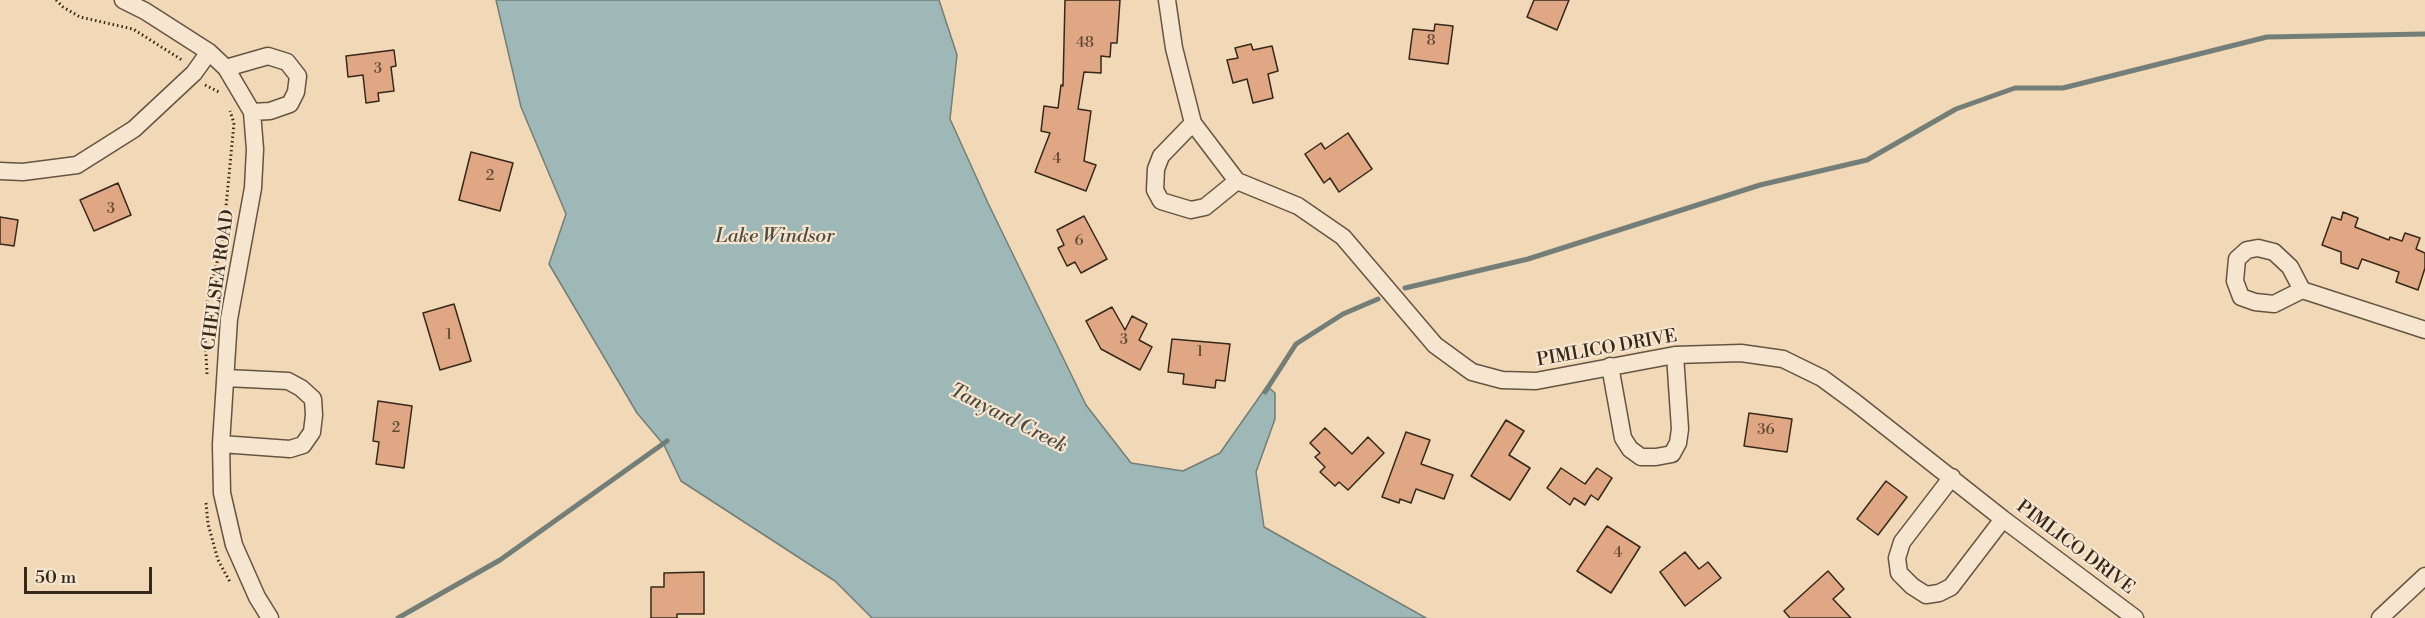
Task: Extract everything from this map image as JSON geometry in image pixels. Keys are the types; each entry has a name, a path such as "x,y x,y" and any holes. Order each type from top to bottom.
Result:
{"street":[{"name":"CHELSEA ROAD","path":"123,0 145,11 209,52 226,68 252,112 255,149 253,188 229,319 221,444 222,493 234,545 257,597 270,618"},
{"name":"PIMLICO DRIVE","path":"1167,0 1174,48 1192,123 1237,181 1298,206 1343,237 1435,345 1472,372 1502,380 1536,381 1675,355 1741,353 1783,360 1822,378 2135,618"},
{"path":"0,171 23,172 77,165 134,129 194,73 209,52"},
{"path":"226,68 268,56 287,62 298,76 296,92 290,104 270,111 252,112"},
{"path":"1192,123 1161,156 1156,169 1155,190 1161,201 1191,210 1205,207 1237,181"},
{"path":"2302,290 2425,330"},
{"path":"1610,366 1623,438 1630,450 1641,457 1656,457 1672,454 1679,436 1675,355"},
{"path":"221,444 290,449 303,445 312,432 314,415 313,399 301,388 288,381 226,378"},
{"path":"1952,477 1902,542 1898,558 1899,573 1912,586 1926,594 1939,593 1951,587 2003,519"},
{"path":"2380,618 2425,576"}],"path":[{"path":"56,0 63,7 80,16 133,29 183,60"}],"water":[{"name":"Lake Windsor","path":"496,0 939,0 957,55 950,119 1086,405 1131,463 1183,471 1220,453 1267,386 1275,393 1275,419 1256,472 1264,527 1426,618 872,618 835,581 681,481 664,445 637,413 549,264 566,214 521,107"}],"building":[{"path":"1065,0 1120,0 1117,43 1111,43 1110,57 1101,56 1101,73 1084,72 1078,109 1091,111 1084,161 1096,165 1086,191 1035,172 1050,133 1041,131 1044,106 1058,108 1061,85 1063,86"},
{"path":"1534,0 1569,0 1557,30 1527,17"},
{"path":"1435,24 1453,26 1448,64 1409,59 1413,29 1434,31"},
{"path":"1251,44 1253,50 1272,46 1278,71 1268,74 1273,98 1253,103 1247,79 1233,83 1227,60 1238,58 1235,48"},
{"path":"394,50 396,66 391,67 394,91 378,93 379,101 366,103 363,75 348,77 346,56"},
{"path":"1348,133 1372,169 1339,192 1330,178 1324,183 1305,154 1321,143 1325,149"},
{"path":"471,152 513,163 500,211 459,200"},
{"path":"118,183 131,215 94,231 80,200"},
{"path":"2343,212 2358,218 2355,227 2389,240 2390,237 2402,241 2405,233 2420,238 2416,249 2425,253 2425,268 2418,290 2396,282 2399,272 2362,259 2358,269 2341,263 2341,252 2322,245 2332,217 2341,220"},
{"path":"1084,216 1107,259 1081,273 1075,262 1067,266 1058,248 1064,245 1057,230"},
{"path":"0,217 18,220 14,246 0,244"},
{"path":"454,304 471,361 440,370 423,313"},
{"path":"1112,307 1125,330 1132,316 1147,324 1139,340 1152,347 1140,370 1101,349 1086,321"},
{"path":"1172,339 1230,344 1225,381 1216,380 1215,388 1183,384 1184,374 1168,372"},
{"path":"378,401 412,406 404,468 376,464 379,442 373,441"},
{"path":"1749,413 1792,419 1787,452 1744,446"},
{"path":"1506,420 1524,431 1509,455 1530,468 1510,500 1471,476"},
{"path":"1325,428 1352,454 1368,437 1384,453 1348,490 1339,482 1335,486 1320,472 1325,467 1315,457 1320,453 1310,443"},
{"path":"1406,432 1430,440 1421,464 1453,475 1444,499 1416,489 1411,503 1400,499 1399,503 1382,497"},
{"path":"1561,468 1585,484 1597,468 1612,478 1598,500 1591,495 1585,505 1574,498 1570,505 1547,488"},
{"path":"1886,481 1907,497 1878,535 1857,519"},
{"path":"1607,526 1640,547 1611,593 1577,571"},
{"path":"1685,552 1699,569 1708,562 1721,578 1685,606 1660,572"},
{"path":"1828,571 1844,589 1833,599 1851,618 1790,618 1784,611"},
{"path":"704,572 704,614 677,614 677,618 651,618 651,587 664,587 664,573"}],"waterway":[{"path":"1405,288 1528,259 1760,185 1867,160 1956,109 2015,88 2063,88 2267,37 2425,34"},
{"path":"1265,392 1296,344 1343,314 1378,299"},
{"path":"398,618 500,560 667,441"}],"water label":[{"name":"Tanyard Creek","path":"1008,419"}]}
